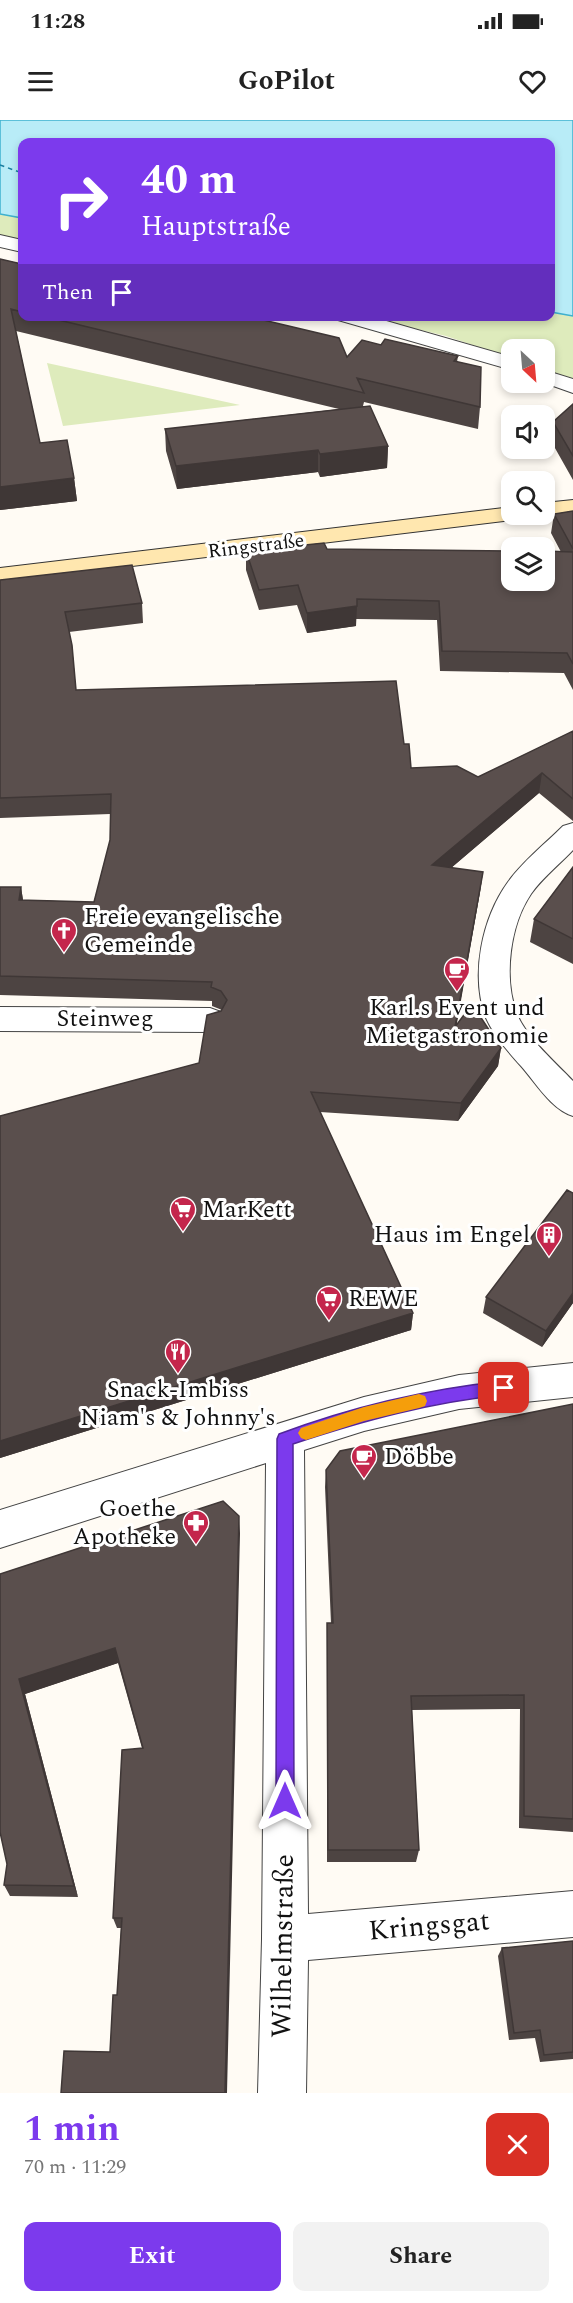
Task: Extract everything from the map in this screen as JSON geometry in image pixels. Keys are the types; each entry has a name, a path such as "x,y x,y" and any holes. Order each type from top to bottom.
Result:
{"main road":[{"path":"555,509 573,507"},
{"name":"Ringstraße","path":"0,575 501,515"}],"street":[{"path":"0,241 18,245"},
{"path":"362,321 501,361"},
{"path":"555,380 573,386"},
{"path":"573,833 519,888 498,934 495,980 502,1017 526,1052 573,1103"},
{"name":"Steinweg","path":"0,1019 210,1020"},
{"path":"0,1529 158,1477 364,1414 459,1392 573,1380"},
{"name":"Wilhelmstraße","path":"282,2093 285,1939 285,1439"},
{"name":"Kringsgat","path":"285,1939 573,1914"}],"green space":[{"path":"0,214 18,217 18,242 0,238"},
{"path":"555,313 573,316 573,380 555,374 555,339 501,339 501,355 446,336 383,321 555,321"},
{"path":"47,363 240,405 63,426"}],"water":[{"path":"0,120 573,120 573,316 555,313 555,138 18,138 18,217 0,214"}],"building":[{"path":"0,259 18,263 18,311 11,309 40,443 67,440 74,478 0,487"},
{"path":"63,321 268,321 339,338 347,357 362,340 381,345 385,339 458,356 454,361 481,367 480,407 357,378 364,393"},
{"path":"573,404 573,456 555,425 555,420"},
{"path":"370,406 388,446 320,454 318,450 176,466 165,429"},
{"path":"573,511 573,549 555,516 555,514"},
{"path":"324,543 327,549 501,551 501,591 555,591 555,551 573,552 573,664 567,653 442,651 439,601 357,599 357,606 307,613 298,585 259,590 246,551"},
{"path":"132,565 142,603 65,612 72,645 76,690 396,681 404,744 409,744 411,768 457,766 478,777 573,731 573,799 542,773 432,865 483,872 455,1027 472,1004 501,1048 461,1103 311,1092 413,1313 0,1441 0,1116 199,1063 207,1015 221,1011 227,1000 221,991 211,987 212,982 0,976 0,887 21,887 19,900 94,902 110,840 111,794 0,798 0,580"},
{"path":"573,867 573,939 534,919"},
{"name":"Haus im Engel","path":"567,1190 573,1193 573,1293 546,1331 486,1297"},
{"path":"573,1404 573,1819 524,1816 524,1695 411,1696 419,1850 328,1850 327,1623 333,1623 326,1470 340,1451"},
{"path":"223,1501 239,1516 225,2093 61,2093 64,2051 110,2052 113,1995 117,1995 122,1918 113,1918 122,1750 143,1748 115,1648 19,1679 74,1886 4,1885 7,1864 0,1832 0,1574"},
{"path":"573,1941 573,2052 544,2055 540,2030 514,2033 502,1948"}],"ferry route":[{"path":"0,165 18,172"}],"slow traffic":[{"path":"306,1433 364,1414 419,1401"}],"place":[{"name":"Freie evangelische Gemeinde","path":"64,954"},
{"name":"Karl.s Event und Mietgastronomie","path":"457,993"},
{"name":"MarKett","path":"183,1233"},
{"name":"Haus im Engel","path":"549,1258"},
{"name":"REWE","path":"329,1322"},
{"name":"Snack-Imbiss Niam's & Johnny's","path":"178,1375"},
{"name":"Döbbe","path":"364,1480"},
{"name":"Goethe Apotheke","path":"196,1546"}],"route":[{"path":"285,1801 285,1439 364,1414 459,1392 504,1388"}]}
